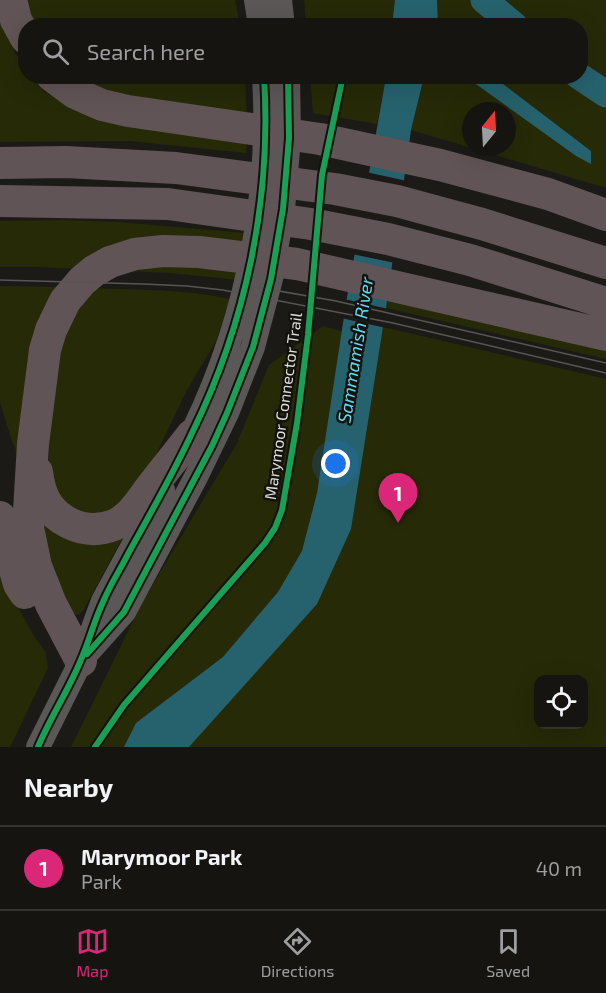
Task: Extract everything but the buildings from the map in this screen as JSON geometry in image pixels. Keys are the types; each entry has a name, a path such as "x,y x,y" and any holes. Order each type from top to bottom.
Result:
{"highway":[{"path":"11,0 18,24"},
{"path":"63,84 75,93 102,105 128,111 320,139 440,165 548,194 606,215"},
{"path":"0,163 66,162 176,168 346,191 397,201 482,224 606,262"},
{"path":"0,201 168,204 322,226 388,238 470,260 606,303"},
{"path":"81,661 51,604 36,566 28,528 33,444 45,350 51,330 65,301 94,271 110,262 135,254 163,251 199,252 297,264 606,335"},
{"path":"33,444 39,488 47,506 60,519 77,527 96,529 114,525 130,514 192,435"},
{"path":"0,516 19,584 52,644 81,661"}],"main road":[{"path":"256,0 259,18"},
{"path":"279,0 282,18"},
{"path":"38,747 81,661 103,601 192,435 214,385 228,345 253,251 260,208 265,154 264,84"},
{"path":"81,661 124,612 213,446 249,358 272,279 284,209 289,138 288,84"}],"green space":[{"path":"24,0 235,0 239,18 30,18"},
{"path":"304,0 395,0 393,18 305,18"},
{"path":"437,0 606,0 606,188 498,156 516,156 516,113 576,156 590,163 591,151 503,84 588,84 588,18 438,18"},
{"path":"0,1 18,57 18,84 38,84 43,91 76,109 247,138 246,153 130,141 0,142"},
{"path":"80,84 245,84 247,116 134,98"},
{"path":"311,84 385,84 377,124 313,113"},
{"path":"422,84 476,84 501,102 462,102 462,145 411,130"},
{"path":"0,221 118,222 245,233 242,249 80,269 0,267"},
{"path":"138,265 240,268 238,280 171,273 106,270"},
{"path":"0,286 61,287 22,462 13,444 0,403"},
{"path":"93,288 179,292 230,299 216,341 186,392 136,496 95,521 48,491 49,443 59,342 67,319"},
{"path":"388,295 606,349 606,359 386,308"},
{"path":"323,326 380,342 383,327 606,379 606,747 71,747 142,603 237,443 269,365"},
{"path":"41,512 123,537 83,611 78,615 74,614 46,572"},
{"path":"0,568 5,584 46,653 48,668 10,747 0,747"}],"water":[{"path":"395,0 437,0 438,18 393,18"},
{"name":"Sammamish River","path":"385,84 422,84 411,130 351,529 317,604 189,747 124,747 136,723 223,657 278,592 302,551 317,493 347,297"},
{"path":"476,84 503,84 591,151 591,164 576,156 516,113 516,102 501,102"}],"pier":[{"path":"366,172 407,181 395,263 352,254"},
{"path":"344,299 389,309 386,328 341,318"}],"waterway":[{"path":"484,0 505,18"},
{"path":"588,82 606,94"}],"tram line":[{"path":"0,280 143,284 223,290 393,323 606,373"},
{"path":"239,284 336,301 606,363"}],"cycle path":[{"path":"38,747 75,673 109,590 192,433 227,348 241,304 259,214 264,168 264,84"},
{"path":"87,654 124,612 212,446 253,347 271,279 283,209 289,138 288,84"},
{"name":"Marymoor Connector Trail","path":"95,747 124,705 265,543 275,528 282,510 297,423 308,335 322,175 341,84"}],"place":[{"name":"Marymoor Park","path":"398,523"}]}
